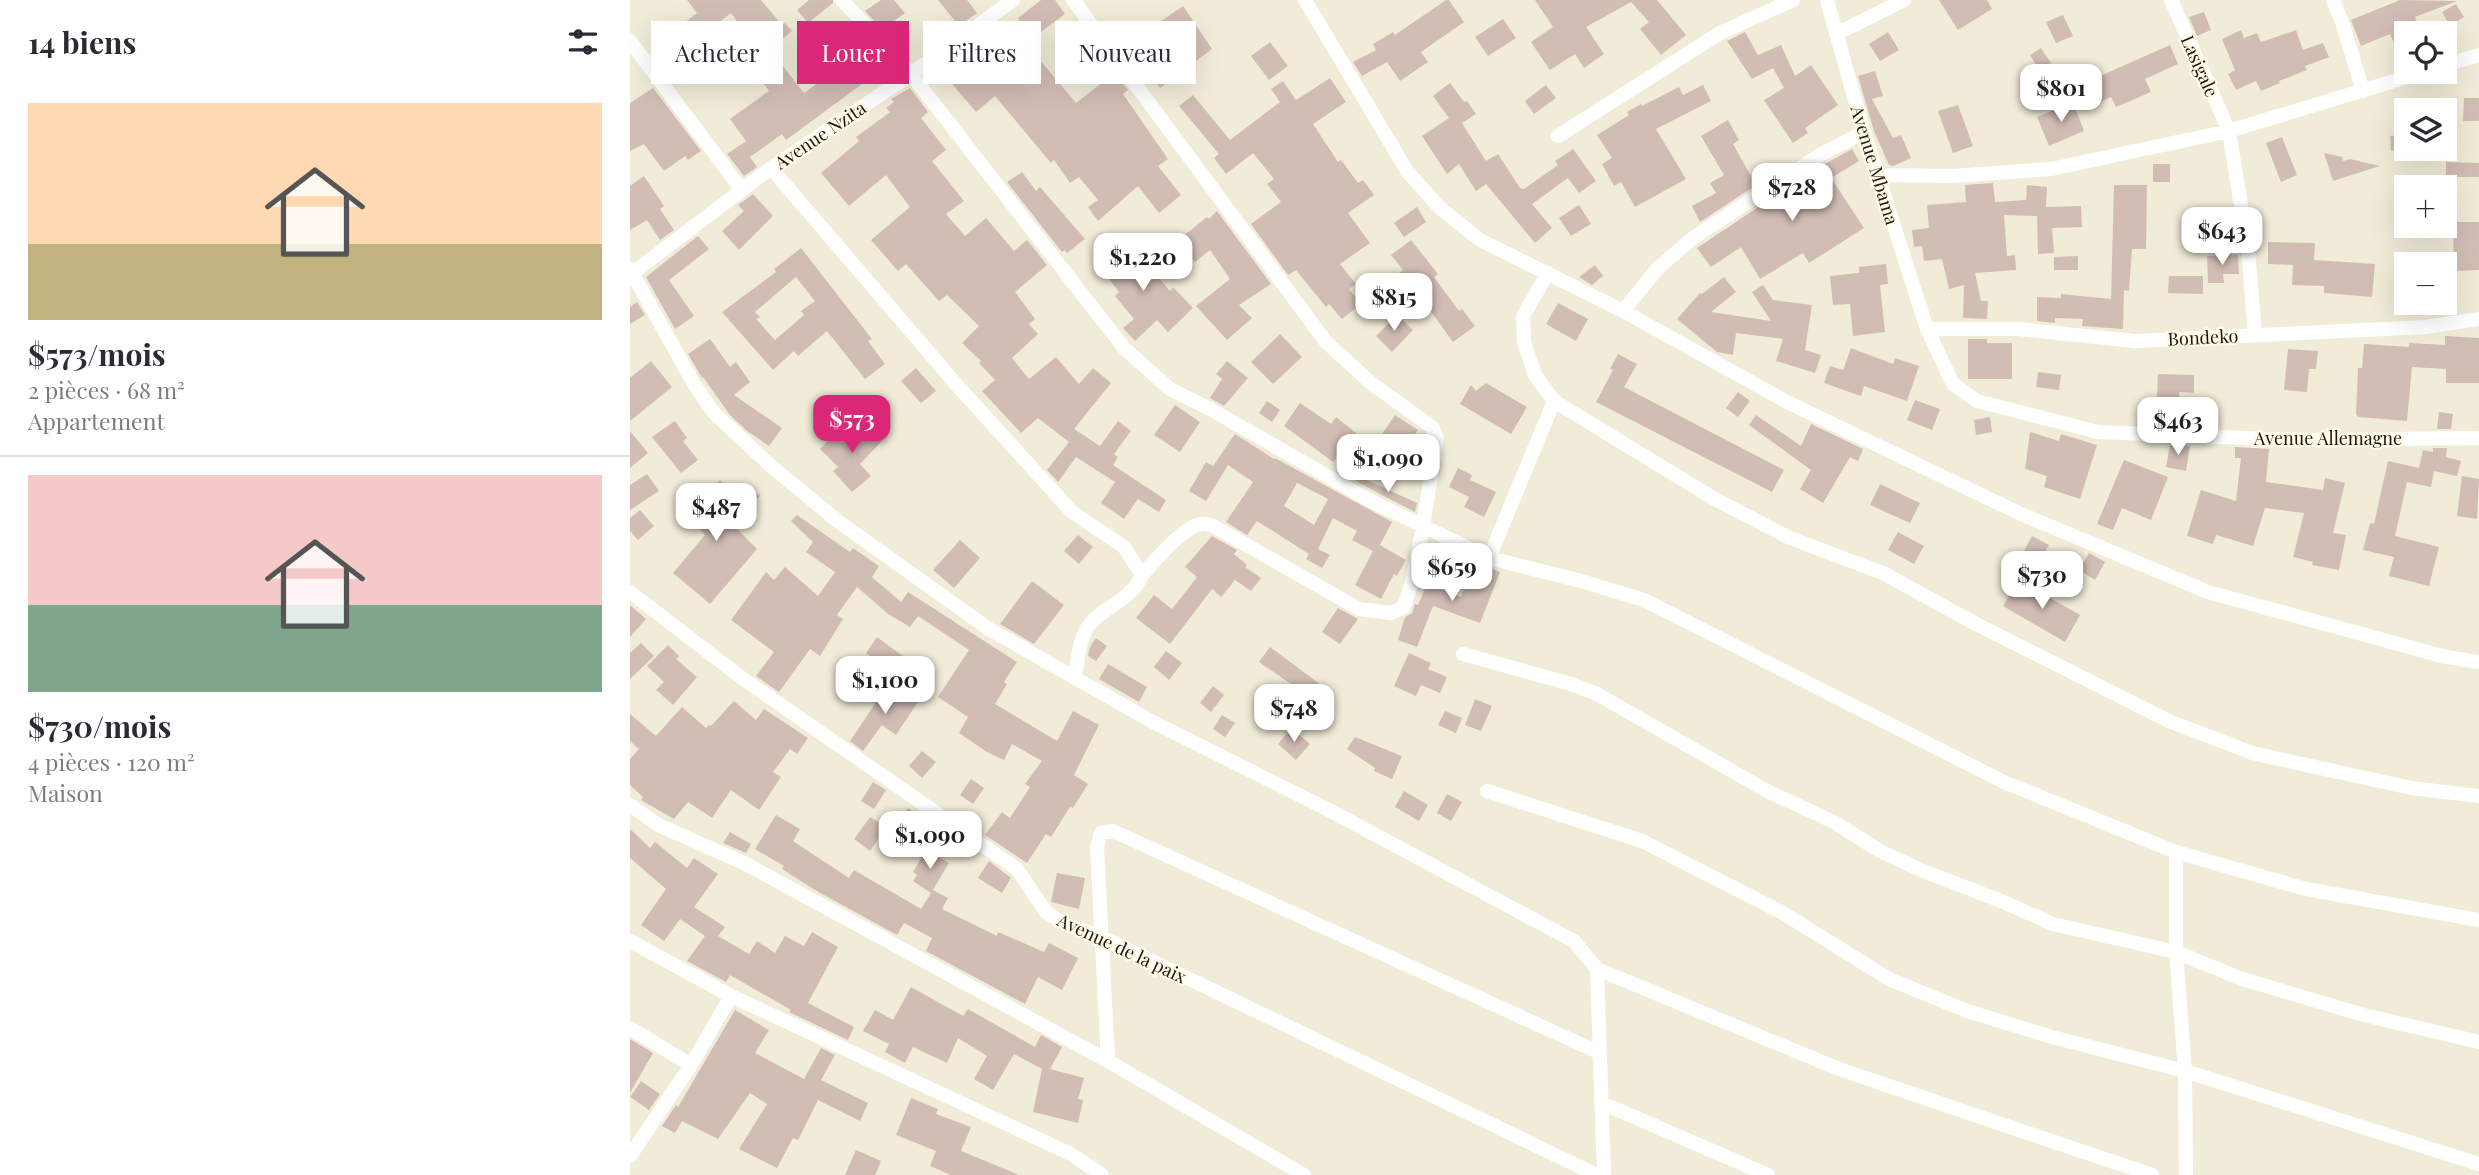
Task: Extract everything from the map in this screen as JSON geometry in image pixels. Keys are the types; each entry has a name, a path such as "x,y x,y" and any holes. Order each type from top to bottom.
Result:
{"street":[{"path":"842,0 911,74 1124,348 1170,389 1369,500 1489,558 1644,600 2004,782 2176,852 2306,889 2479,920"},
{"name":"Avenue Nzita","path":"631,273 771,168 911,74 1013,0"},
{"path":"1073,0 1326,342 1371,383 1432,427 1437,437 1423,526 1404,607 1391,613 1359,609 1213,526 1202,524 1191,528 1169,546 1142,575 1136,589 1090,624 1080,645 1075,676"},
{"path":"1306,0 1407,171 1440,208 1480,240 1623,311 1787,402 2021,514 2208,592 2442,656 2479,662"},
{"path":"1558,136 1720,33 1793,0"},
{"name":"Avenue Mbama","path":"1827,0 1864,132 1927,329"},
{"path":"1836,34 1904,0"},
{"name":"Lasigale","path":"2171,0 2229,131 2248,249 2255,335"},
{"path":"2333,0 2363,91"},
{"path":"630,41 742,190"},
{"path":"2457,61 2479,55"},
{"path":"1879,174 1953,176 2051,169 2229,131 2394,81"},
{"path":"1623,311 1658,268 1693,238 1818,156 1864,132"},
{"path":"771,168 955,383 1072,512 1124,547 1142,575"},
{"path":"631,273 694,384 715,414 772,467 839,522 989,629 1151,721 1327,808 1574,941 1597,969 1839,1069 2152,1175"},
{"path":"1548,273 1523,316 1524,342 1535,375 1554,401 1713,498 1790,538 1883,573 1976,624 2169,722 2252,753 2411,788 2479,796"},
{"name":"Bondeko","path":"1927,329 2018,329 2135,341 2426,327 2479,319"},
{"name":"Avenue Allemagne","path":"1927,329 1953,384 1977,401 2098,432 2296,440 2479,438"},
{"path":"1489,558 1554,401"},
{"name":"Avenue de la paix","path":"630,592 742,678 1017,869 1046,912 1066,925 1100,936 1597,1175"},
{"path":"1463,654 1595,693 1769,792 1834,822 1880,851 2053,924 2176,952 2242,979 2364,1014 2479,1042"},
{"path":"1487,791 1642,841 1783,913 1889,979 1967,1011 2052,1037 2185,1071 2479,1164"},
{"path":"630,805 658,825 744,863 1108,1061 1304,1175"},
{"path":"1108,1061 1097,847 1101,833 1113,831 1600,1053"},
{"path":"2176,852 2176,952 2185,1071 2186,1175"},
{"path":"630,941 731,996 1071,1154 1102,1175"},
{"path":"1597,969 1604,1175"},
{"path":"630,1157 691,1065 731,996"},
{"path":"630,1028 691,1065"},
{"path":"1602,1103 1768,1175"}],"building":[{"path":"687,0 761,0 779,21 737,21 731,13 721,21 687,21 697,13"},
{"path":"809,0 833,0 833,3 810,21 806,21 797,10"},
{"path":"881,0 894,0 905,13 894,21 874,21 865,11"},
{"path":"938,0 967,0 977,13 966,21 955,21"},
{"path":"1041,0 1055,0 1065,14 1041,32 1041,21 1020,21 1018,18"},
{"path":"1449,0 1464,22 1421,52 1428,62 1400,81 1387,62 1362,76 1353,62 1376,50 1373,44 1393,32 1395,35"},
{"path":"1535,0 1657,0 1686,35 1661,55 1640,29 1649,22 1631,2 1586,27 1604,54 1584,68 1575,54 1550,70 1531,42 1553,27"},
{"path":"1939,0 1987,0 1992,9 1958,30"},
{"path":"2400,0 2457,1 2415,17 2416,21 2394,21 2394,43 2390,34 2361,46 2351,20"},
{"path":"2456,4 2464,17 2457,22 2447,21 2442,12"},
{"path":"1183,6 1193,21 1161,21"},
{"path":"2204,12 2211,30 2197,36 2189,17"},
{"path":"2063,15 2073,36 2056,43 2046,22"},
{"path":"1503,19 1516,38 1488,56 1475,37"},
{"path":"785,23 792,31 783,39 783,24"},
{"path":"1196,25 1212,49 1196,61"},
{"path":"2241,30 2244,38 2257,33 2261,42 2296,30 2303,50 2323,43 2329,57 2305,66 2307,70 2261,91 2256,81 2236,90 2228,74 2235,70 2222,39"},
{"path":"1745,32 1758,55 1781,45 1795,76 1811,65 1838,105 1805,128 1808,133 1793,143 1764,100 1784,88 1773,68 1752,79 1727,41"},
{"path":"1888,32 1899,50 1880,61 1869,44"},
{"path":"1270,42 1288,66 1269,80 1251,56"},
{"path":"2170,45 2178,64 2145,79 2151,92 2116,107 2111,97 2092,106 2082,84"},
{"path":"2041,48 2051,63 2039,70 2030,55"},
{"path":"1041,61 1055,78 1055,84 1060,84 1076,103 1100,84 1124,84 1128,90 1123,94 1168,159 1158,166 1181,195 1159,213 1138,186 1098,221 1088,207 1098,200 1079,177 1070,183 1054,160 1051,163 995,96 976,112 952,84 1041,84"},
{"path":"783,66 804,93 816,84 862,84 786,140 782,134 750,157 757,167 744,176 727,154 746,141 730,119 769,91 764,84 783,84"},
{"path":"1875,71 1883,96 1872,99 1893,138 1901,135 1911,158 1893,166 1889,165 1874,131 1858,76"},
{"path":"1330,78 1346,102 1313,124 1338,162 1341,160 1358,183 1363,180 1374,195 1348,213 1370,243 1340,264 1356,284 1349,289 1361,304 1342,319 1329,304 1326,307 1296,270 1288,275 1251,224 1281,202 1267,184 1274,179 1253,153 1226,174 1214,158 1219,154 1179,106 1193,95 1230,140 1280,102 1271,89 1283,81 1296,100"},
{"path":"1450,83 1476,114 1462,123 1486,161 1498,154 1520,188 1524,189 1558,165 1555,161 1573,149 1596,181 1579,193 1568,178 1532,204 1552,228 1535,243 1486,184 1476,191 1459,164 1447,174 1422,136 1449,118 1433,96"},
{"path":"1546,85 1556,98 1534,114 1525,101"},
{"path":"1703,85 1711,101 1656,129 1686,179 1635,207 1621,182 1614,186 1602,164 1612,158 1597,135 1641,104 1642,106 1679,87 1683,95"},
{"path":"653,88 701,151 688,160 685,156 664,171 644,144 630,151 630,103"},
{"path":"910,88 928,112 921,118 946,150 932,161 964,201 946,214 965,236 986,218 1014,251 1027,240 1047,265 1015,292 1035,319 1029,324 1038,334 1012,358 1029,379 1056,357 1079,384 1093,368 1111,383 1074,429 1100,446 1118,421 1131,431 1114,454 1118,457 1113,465 1166,500 1159,512 1138,499 1124,519 1101,503 1115,482 1076,457 1058,482 1047,470 1069,442 1038,418 1021,433 982,391 995,380 979,363 981,361 962,343 979,326 947,295 939,301 906,264 898,271 871,240 910,207 886,175 849,206 821,173 859,141 856,137 890,112 886,108 894,102 891,99"},
{"path":"2464,98 2479,98 2479,121 2463,121"},
{"path":"2073,102 2084,131 2049,146 2037,117"},
{"path":"1958,105 1973,146 1953,153 1938,111"},
{"path":"1728,120 1739,140 1733,144 1756,185 1700,222 1692,206 1716,193 1710,183 1724,175 1701,136"},
{"path":"2390,136 2394,136 2394,151 2391,151"},
{"path":"2282,137 2297,175 2281,182 2266,143"},
{"path":"1852,149 1859,161 1831,178 1864,228 1809,263 1803,253 1760,279 1741,247 1711,267 1697,248 1766,202 1767,205 1814,170"},
{"path":"2324,153 2342,157 2343,161 2350,159 2380,166 2333,181"},
{"path":"2446,162 2479,163 2479,177 2446,175"},
{"path":"2153,164 2170,164 2170,182 2153,182"},
{"path":"1022,172 1036,191 1040,187 1085,239 1067,253 1065,250 1062,252 1007,182"},
{"path":"644,176 664,206 660,209 674,230 660,240 647,220 630,230 630,186"},
{"path":"1993,183 1995,202 2026,200 2027,185 2047,187 2046,207 2081,206 2082,227 2052,228 2054,253 2038,254 2037,216 2004,215 2007,256 2015,255 2016,270 1975,273 1981,301 1988,301 1987,319 1963,318 1964,285 1949,289 1942,259 1924,261 1922,246 1914,247 1912,230 1929,228 1927,205 1966,202 1965,185"},
{"path":"2114,185 2147,185 2146,249 2132,249 2129,291 2124,290 2123,329 2082,326 2083,319 2055,318 2055,323 2037,321 2037,297 2061,298 2061,294 2111,299"},
{"path":"753,194 773,216 739,250 722,231 744,211 738,205"},
{"path":"1579,205 1591,224 1571,236 1559,218"},
{"path":"1417,207 1426,222 1404,237 1394,223"},
{"path":"1217,211 1271,284 1239,305 1252,318 1227,340 1196,306 1230,279 1210,250 1195,262 1177,241"},
{"path":"2457,222 2479,222 2479,270 2457,271 2457,252 2454,252 2453,238 2457,238"},
{"path":"698,236 709,249 669,280 694,316 675,329 646,277"},
{"path":"1411,240 1438,274 1434,277 1459,311 1462,309 1475,326 1453,342 1416,291 1402,302 1387,283 1403,270 1391,255"},
{"path":"1128,242 1170,291 1173,287 1193,308 1168,332 1157,320 1135,341 1123,328 1134,319 1115,296 1119,292 1098,265"},
{"path":"2268,242 2315,243 2314,260 2375,264 2372,297 2324,293 2324,286 2292,285 2293,265 2268,264"},
{"path":"801,248 872,339 868,341 885,364 865,379 827,331 798,356 794,351 773,370 722,312 776,272 774,269","holes":["796,277 815,301 801,311 804,315 775,340 756,319 760,317 755,312"]},
{"path":"2238,255 2239,274 2223,274 2224,283 2208,283 2207,256"},
{"path":"2078,256 2078,270 2054,270 2054,257"},
{"path":"1886,264 1888,284 1880,285 1885,332 1853,336 1850,304 1833,305 1830,276 1859,273 1859,267"},
{"path":"1595,265 1603,276 1592,285 1579,277"},
{"path":"2169,276 2203,276 2203,294 2168,293"},
{"path":"1724,277 1736,292 1711,312 1771,321 1752,292 1763,285 1773,300 1812,305 1805,350 1821,355 1815,373 1776,361 1783,339 1736,333 1733,355 1717,352 1677,319 1700,293"},
{"path":"637,302 645,315 630,324 630,307"},
{"path":"1558,303 1588,319 1576,341 1546,324"},
{"path":"1397,315 1413,330 1392,352 1376,336"},
{"path":"1280,334 1302,357 1273,384 1251,362"},
{"path":"2445,336 2479,338 2479,383 2446,383 2446,369 2412,367 2407,421 2358,417 2358,368 2362,368 2364,344 2409,347 2409,343 2445,345"},
{"path":"710,339 730,367 736,362 750,382 734,395 782,428 769,446 730,415 688,354"},
{"path":"1968,339 1987,339 1987,343 2012,343 2012,379 1968,379"},
{"path":"1851,348 1893,364 1895,358 1919,366 1907,401 1864,386 1861,396 1824,383 1830,366 1843,370"},
{"path":"2288,349 2318,351 2316,369 2309,369 2307,392 2284,390"},
{"path":"1618,354 1637,364 1624,387 1784,470 1772,492 1596,402 1613,370 1610,369"},
{"path":"651,361 672,387 630,421 630,378"},
{"path":"1227,361 1248,378 1224,406 1210,398 1222,379 1216,374"},
{"path":"916,368 936,391 921,403 901,381"},
{"path":"2038,372 2061,375 2059,390 2036,387"},
{"path":"2158,374 2194,375 2194,393 2179,392 2179,419 2145,419 2146,398 2157,398"},
{"path":"1486,383 1527,407 1511,434 1460,404 1471,385 1476,391"},
{"path":"1738,392 1750,401 1738,417 1726,408"},
{"path":"1915,400 1940,409 1932,430 1907,420"},
{"path":"1267,401 1280,410 1272,422 1259,413"},
{"path":"1300,403 1331,424 1336,417 1356,433 1333,462 1284,426"},
{"path":"1175,405 1200,422 1180,452 1154,435"},
{"path":"2439,412 2453,414 2451,429 2437,429"},
{"path":"1395,415 1418,430 1403,452 1380,437"},
{"path":"1756,415 1801,446 1811,424 1863,449 1858,461 1850,457 1823,503 1800,489 1811,470 1749,425"},
{"path":"1990,417 1992,432 1976,435 1974,420"},
{"path":"675,421 687,438 683,441 698,460 681,473 652,437"},
{"path":"862,421 883,440 860,464 871,476 852,492 833,471 838,467 820,449 834,435 842,442"},
{"path":"630,431 648,453 630,468"},
{"path":"2030,432 2059,441 2061,434 2097,445 2080,499 2044,487 2047,476 2025,469"},
{"path":"1235,434 1274,459 1392,522 1380,545 1406,560 1397,576 1394,574 1381,599 1355,585 1373,551 1352,540 1357,531 1333,518 1318,549 1330,555 1322,568 1306,559 1309,554 1257,521 1247,535 1226,522 1253,482 1228,465 1206,501 1189,491 1206,462 1213,466","holes":["1297,483 1328,499 1314,525 1284,506"]},
{"path":"2170,445 2190,446 2186,471 2166,467"},
{"path":"2235,447 2269,449 2266,482 2323,490 2325,478 2345,483 2333,533 2346,535 2339,570 2312,565 2313,562 2293,557 2304,513 2265,508 2253,546 2216,535 2213,544 2187,536 2201,490 2236,501 2241,458 2235,458"},
{"path":"2433,448 2447,448 2446,457 2461,461 2457,476 2434,471 2431,487 2407,482 2395,536 2439,547 2429,586 2389,576 2394,557 2363,550 2370,523 2374,524 2388,461 2419,468 2423,450 2433,452"},
{"path":"2124,460 2168,477 2151,520 2122,508 2113,530 2097,524"},
{"path":"1458,468 1472,475 1470,480 1496,492 1484,517 1464,507 1469,497 1449,487"},
{"path":"647,474 659,491 630,510 630,485"},
{"path":"1356,475 1417,503 1415,512 1359,483 1354,479"},
{"path":"2462,476 2479,479 2477,519 2457,516"},
{"path":"720,480 737,498 750,486 760,496 746,510 736,504 726,518 757,549 710,604 673,573 705,535 685,513"},
{"path":"1880,484 1920,503 1910,523 1870,505"},
{"path":"640,510 654,526 638,540 630,531 630,518"},
{"path":"797,515 850,552 853,548 879,566 872,577 901,602 908,592 1017,662 1004,682 1007,684 995,704 1057,741 1073,711 1099,725 1074,775 1088,784 1051,837 1046,834 1027,863 985,835 1002,812 1010,818 1030,787 1025,784 1042,761 1012,744 1004,760 987,752 959,733 968,717 938,697 969,650 918,616 910,627 888,614 857,587 837,615 843,619 820,656 810,649 779,692 756,676 774,652 731,620 766,572 774,580 785,567 818,596 835,572 806,552 813,542 791,521"},
{"path":"1898,532 1924,546 1914,564 1888,550"},
{"path":"1078,535 1093,547 1079,564 1064,551"},
{"path":"1212,536 1237,550 1234,554 1247,565 1245,567 1261,578 1251,591 1235,580 1221,597 1212,589 1170,644 1136,618 1154,595 1172,609 1197,577 1185,567"},
{"path":"2032,536 2049,545 2037,566 2020,558"},
{"path":"960,540 980,558 954,588 933,570"},
{"path":"2089,553 2105,562 2095,580 2079,570"},
{"path":"1474,562 1500,572 1480,623 1433,606 1417,647 1398,640 1405,617 1412,613 1415,604 1418,605 1427,584 1461,597"},
{"path":"2018,580 2080,615 2065,642 2003,606"},
{"path":"1032,581 1064,605 1034,644 1000,624"},
{"path":"630,605 646,619 630,637"},
{"path":"1338,608 1358,619 1340,644 1322,632"},
{"path":"877,637 904,657 893,672 866,653"},
{"path":"1096,638 1107,646 1096,661 1088,656"},
{"path":"641,643 654,656 630,679 630,653"},
{"path":"668,645 679,656 676,659 697,677 673,705 656,690 664,682 647,666"},
{"path":"1270,647 1328,690 1317,707 1296,692 1298,689 1259,662"},
{"path":"1166,651 1182,663 1169,680 1154,667"},
{"path":"1409,653 1431,663 1428,669 1447,677 1440,693 1421,685 1416,696 1394,686"},
{"path":"1108,664 1147,687 1139,702 1099,679"},
{"path":"889,683 918,702 896,735 882,725 863,751 850,741"},
{"path":"1213,686 1224,695 1211,712 1200,703"},
{"path":"1475,699 1492,706 1481,731 1465,725"},
{"path":"734,701 756,720 764,709 808,738 797,754 790,749 773,772 781,777 759,810 731,790 712,818 688,802 674,819 641,800 643,797 630,785 630,759 639,749 630,741 630,714 656,736 682,707 706,728"},
{"path":"1445,711 1462,718 1456,733 1438,725"},
{"path":"1222,715 1235,723 1225,737 1213,729"},
{"path":"1291,728 1310,744 1296,760 1278,744"},
{"path":"1355,737 1402,756 1392,779 1374,771 1375,768 1347,749"},
{"path":"922,751 936,762 922,778 909,766"},
{"path":"971,779 984,788 973,804 960,795"},
{"path":"873,782 886,790 874,809 861,801"},
{"path":"1404,791 1428,805 1419,821 1395,807"},
{"path":"1447,794 1462,802 1451,821 1437,813"},
{"path":"908,808 933,825 913,853 888,836"},
{"path":"776,815 800,829 793,841 849,878 854,870 921,909 933,890 948,898 942,909 997,936 998,932 1044,952 1049,943 1078,958 1062,990 1038,977 1025,1004 926,951 932,938 904,923 897,935 815,890 782,869 784,866 755,849"},
{"path":"870,817 886,827 870,851 854,839"},
{"path":"630,829 650,848 655,842 687,868 694,858 718,874 694,907 725,927 718,936 749,954 757,941 775,953 785,936 804,946 812,932 838,947 808,1003 854,1027 848,1040 789,1012 791,1010 730,975 726,982 687,961 705,936 680,919 664,941 641,925 666,889 630,858"},
{"path":"730,832 751,844 746,853 723,843"},
{"path":"926,850 949,863 931,893 913,881 917,875 913,872"},
{"path":"989,861 1011,878 1002,893 978,878"},
{"path":"1057,873 1085,878 1079,909 1051,902"},
{"path":"911,987 963,1016 968,1009 1035,1047 1041,1035 1062,1047 1050,1069 1084,1078 1078,1099 1083,1100 1078,1123 1033,1112 1042,1069 1014,1054 993,1090 974,1079 987,1056 958,1038 947,1063 913,1047 905,1063 885,1052 889,1044 863,1031 875,1010 893,1020"},
{"path":"735,1010 769,1030 755,1053 804,1079 821,1048 835,1055 821,1080 868,1103 860,1121 818,1100 798,1140 793,1138 777,1168 739,1149 767,1104 750,1093 718,1139 682,1121 675,1133 662,1126 676,1105 678,1107"},
{"path":"630,1039 653,1053 630,1093"},
{"path":"641,1081 660,1094 649,1110 630,1097"},
{"path":"911,1098 938,1109 936,1114 971,1127 961,1151 1019,1175 951,1175 930,1166 936,1151 896,1135"},
{"path":"856,1150 881,1161 875,1175 845,1175"}]}
